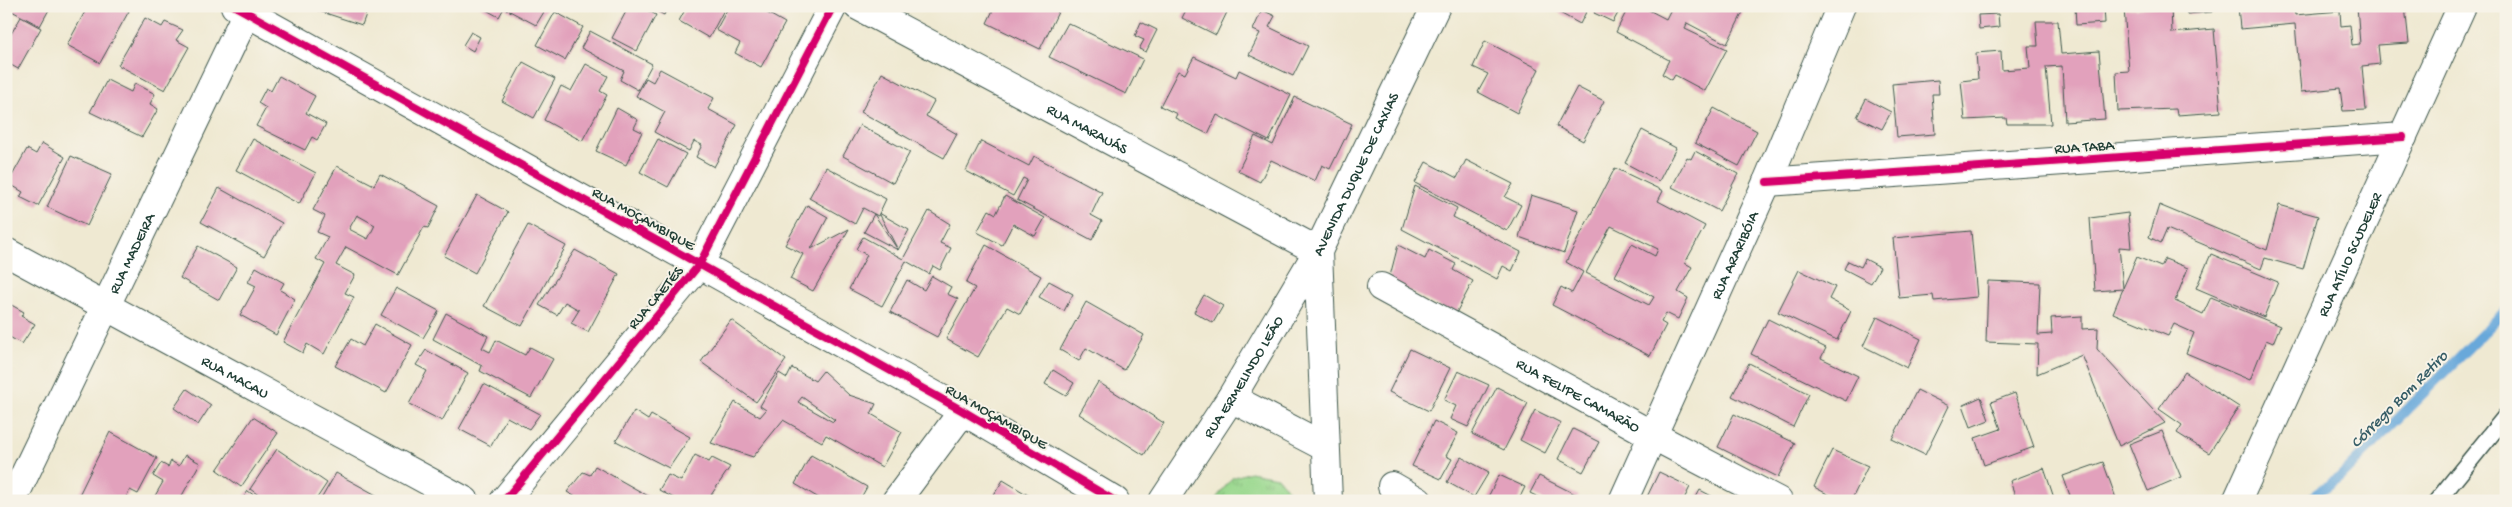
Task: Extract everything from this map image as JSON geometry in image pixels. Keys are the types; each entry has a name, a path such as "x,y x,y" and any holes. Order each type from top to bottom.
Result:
{"street":[{"name":"RUA CAETÉS","path":"504,501 699,265 833,6"},
{"name":"RUA MARAUÁS","path":"858,6 1318,251"},
{"name":"AVENIDA DUQUE DE CAXIAS","path":"1328,501 1324,447 1318,251 1436,6"},
{"name":"RUA ARARIBÓIA","path":"1623,501 1767,182 1840,6"},
{"name":"RUA ATÍLIO SCUDELER","path":"2234,500 2462,6"},
{"name":"RUA MOÇAMBIQUE","path":"244,8 699,265 963,411 1115,501"},
{"name":"RUA MADEIRA","path":"12,501 244,8"},
{"name":"RUA TABA","path":"1767,182 2403,137"},
{"name":"RUA ERMELINDO LEÃO","path":"1163,501 1231,398 1318,251"},
{"name":"RUA MACAU","path":"6,252 465,501"},
{"name":"RUA FELIPE CAMARÃO","path":"1381,287 1652,436 1778,501"},
{"path":"1231,398 1324,447"},
{"path":"896,501 963,411"},
{"path":"1392,486 1418,501"}],"lane":[{"path":"2437,501 2506,416"}],"green space":[{"path":"1250,472 1277,477 1287,489 1288,501 1214,501 1232,478"}],"building":[{"path":"10,6 51,6 40,26 8,9"},
{"path":"88,6 120,6 129,11 100,63 67,45"},
{"path":"317,6 369,6 362,25 316,10"},
{"path":"479,6 547,7 536,25 504,8 499,17"},
{"path":"629,6 640,6 656,15 637,51 612,38"},
{"path":"647,6 668,6 664,15"},
{"path":"687,6 726,6 709,38 679,21"},
{"path":"729,6 755,6 785,23 761,67 735,53 740,43 716,30"},
{"path":"995,6 1061,6 1040,49 987,23"},
{"path":"1188,6 1230,6 1216,35 1182,18"},
{"path":"1547,6 1589,6 1580,24"},
{"path":"1598,6 1622,6 1613,22 1594,13"},
{"path":"1629,6 1641,6 1666,19 1671,9 1667,6 1733,6 1743,12 1727,44 1687,23 1685,29 1727,49 1705,91 1675,75 1672,80 1662,74 1669,60 1616,32"},
{"path":"2104,6 2105,23 2076,25 2075,7"},
{"path":"2171,6 2172,33 2214,29 2221,112 2177,115 2176,109 2118,111 2116,72 2129,71 2124,9"},
{"path":"2187,6 2212,6 2212,12 2187,14"},
{"path":"2238,6 2294,6 2295,15 2340,11 2341,26 2350,25 2352,45 2360,44 2357,6 2405,6 2409,43 2378,45 2380,64 2362,66 2366,110 2343,111 2340,88 2301,92 2295,24 2240,29"},
{"path":"1262,10 1275,16 1269,27 1308,46 1293,76 1249,55 1260,33 1253,30"},
{"path":"555,12 583,27 565,60 537,45"},
{"path":"1998,14 1999,27 1979,29 1978,15"},
{"path":"21,17 41,28 18,69 6,62 6,38 8,39"},
{"path":"145,18 162,27 165,22 183,30 176,40 189,47 165,90 118,65"},
{"path":"2036,21 2058,21 2061,54 2099,51 2105,119 2065,122 2062,66 2046,67 2051,124 2007,124 2006,118 1965,120 1961,81 1978,79 1976,53 2001,51 2002,70 2030,68 2028,46 2038,46"},
{"path":"1141,22 1157,30 1146,52 1139,49 1144,40 1135,36"},
{"path":"1068,23 1143,59 1126,94 1049,57"},
{"path":"590,31 652,64 638,90 620,80 624,71 581,48"},
{"path":"471,32 480,37 473,51 463,45"},
{"path":"1485,41 1539,69 1517,113 1478,92 1488,74 1473,67"},
{"path":"1194,57 1236,77 1239,70 1291,95 1269,141 1217,115 1208,134 1175,118 1177,114 1160,106 1178,71 1185,74"},
{"path":"523,62 555,79 534,118 502,101"},
{"path":"586,64 608,76 600,91 607,95 582,141 544,120 561,86 571,91"},
{"path":"660,69 714,98 708,109 737,125 714,167 696,157 702,145 694,141 689,151 654,132 665,112 636,96 646,78 653,82"},
{"path":"882,73 934,101 926,116 957,134 944,158 861,112"},
{"path":"279,76 315,96 306,113 326,124 317,140 312,137 305,150 256,126 266,108 258,103 266,88 271,91"},
{"path":"107,80 131,92 135,83 155,94 150,104 158,109 142,137 90,112"},
{"path":"1938,80 1939,94 1932,94 1935,134 1897,137 1892,84"},
{"path":"1577,87 1604,101 1583,141 1556,126"},
{"path":"1295,97 1352,124 1330,169 1322,165 1315,181 1271,160 1260,182 1238,171 1255,136 1273,145"},
{"path":"1866,99 1891,112 1882,129 1857,117"},
{"path":"617,108 638,120 634,128 642,132 626,165 596,151"},
{"path":"1714,108 1757,131 1739,166 1695,143"},
{"path":"860,125 910,152 893,183 843,156"},
{"path":"1642,130 1676,148 1659,181 1625,163"},
{"path":"253,139 316,173 299,204 236,170"},
{"path":"658,139 686,154 668,187 640,172"},
{"path":"981,141 1029,166 1034,156 1102,192 1091,215 1102,221 1092,240 1017,200 1027,180 1023,178 1013,196 966,171"},
{"path":"42,143 65,157 38,206 20,197 23,192 8,183 27,149 36,154"},
{"path":"1695,151 1738,174 1719,211 1672,187 1687,157 1691,159"},
{"path":"71,156 112,174 87,226 47,207"},
{"path":"1466,160 1513,184 1505,197 1521,205 1507,231 1415,183 1426,162 1457,178"},
{"path":"337,166 374,185 380,174 439,206 428,228 424,227 398,275 346,247 336,265 355,275 345,293 354,297 324,354 307,344 303,353 283,342 325,264 316,259 328,237 317,232 325,216 313,210","holes":["357,215 375,225 368,239 349,229"]},
{"path":"826,167 886,199 878,216 863,208 855,224 809,198"},
{"path":"1615,168 1663,191 1658,201 1705,226 1685,263 1692,267 1678,292 1688,298 1678,319 1666,313 1661,322 1666,325 1650,356 1552,305 1561,287 1572,293 1583,272 1566,262","holes":["1611,226 1658,249 1655,256 1632,244 1615,276 1654,297 1649,305 1586,273"]},
{"path":"1415,186 1457,208 1453,217 1521,252 1512,271 1503,266 1497,279 1402,229"},
{"path":"219,188 282,223 264,256 201,222"},
{"path":"477,195 508,212 475,273 444,256"},
{"path":"1531,195 1578,210 1564,253 1519,237"},
{"path":"1005,196 1045,218 1035,236 1013,224 1002,245 977,232 989,210 996,214"},
{"path":"807,205 828,217 811,249 849,229 813,291 790,279 803,254 785,245"},
{"path":"2159,205 2267,250 2279,205 2318,216 2303,269 2265,258 2261,269 2167,229 2161,243 2149,237"},
{"path":"929,211 950,224 940,243 951,248 940,270 933,266 929,274 906,261 882,306 849,289 867,255 856,249 863,237 903,259"},
{"path":"879,213 909,230 898,250"},
{"path":"2128,213 2131,248 2119,247 2123,288 2137,257 2161,267 2165,259 2188,268 2175,301 2203,314 2211,297 2280,326 2273,343 2266,340 2250,380 2186,353 2194,333 2174,324 2168,336 2113,313 2123,289 2095,291 2090,218"},
{"path":"874,214 898,250 864,232"},
{"path":"528,225 566,246 522,326 484,306"},
{"path":"1971,231 1977,297 1934,301 1933,295 1899,298 1893,238"},
{"path":"986,245 1041,276 1020,314 1007,307 978,357 946,339 975,288 966,283"},
{"path":"1398,245 1425,259 1429,250 1456,264 1453,270 1473,281 1455,315 1389,280"},
{"path":"198,246 237,267 219,300 180,278"},
{"path":"575,250 619,274 588,332 571,323 579,310 565,302 557,315 539,305"},
{"path":"2211,254 2278,282 2264,317 2196,288"},
{"path":"1865,259 1880,267 1871,283 1844,269 1848,261 1861,267"},
{"path":"256,267 284,283 280,290 295,299 276,335 240,315 256,286 248,282"},
{"path":"1799,270 1835,287 1829,299 1851,311 1837,340 1778,312"},
{"path":"932,276 951,287 947,294 958,299 937,337 890,312 907,280 924,290"},
{"path":"1049,281 1073,294 1064,311 1039,297"},
{"path":"1988,281 2040,283 2038,335 2052,334 2051,318 2082,316 2082,329 2098,328 2097,349 2165,423 2119,446 2082,355 2037,374 2038,344 1986,342"},
{"path":"396,288 439,311 423,338 381,315"},
{"path":"1204,295 1223,306 1213,323 1194,312"},
{"path":"6,302 24,312 21,316 35,324 22,344 6,335"},
{"path":"1086,302 1144,335 1124,370 1086,348 1079,361 1060,350"},
{"path":"446,313 488,336 482,348 490,352 496,340 525,355 530,347 553,359 531,398 480,371 482,366 433,339"},
{"path":"1877,317 1921,339 1907,368 1863,346"},
{"path":"1768,319 1826,348 1821,358 1858,376 1846,401 1751,354"},
{"path":"731,320 786,360 756,402 701,362"},
{"path":"375,324 412,345 386,393 335,366 351,339 363,346"},
{"path":"1410,349 1450,368 1429,411 1389,392"},
{"path":"426,350 468,373 442,421 409,404 427,371 416,365"},
{"path":"1749,363 1809,394 1793,427 1732,396"},
{"path":"792,368 815,381 823,371 849,395 876,404 871,414 902,432 882,467 826,435 822,442 783,420 753,457 711,443 735,402 760,417 766,410 760,406 779,373 787,378","holes":["802,397 835,420 833,422 798,402"]},
{"path":"1053,370 1074,383 1066,396 1045,384"},
{"path":"1458,371 1489,385 1468,427 1450,419 1456,406 1444,400"},
{"path":"2185,372 2239,407 2209,453 2177,433 2182,425 2159,409"},
{"path":"1098,382 1164,423 1144,455 1079,414"},
{"path":"484,384 540,414 529,429 507,417 491,446 459,429"},
{"path":"1497,387 1528,403 1504,450 1472,434"},
{"path":"187,389 211,405 198,425 174,408"},
{"path":"1917,390 1949,406 1925,455 1892,439"},
{"path":"2015,393 2034,447 1984,465 1975,438 2001,429 1991,402"},
{"path":"1981,397 1989,420 1971,427 1963,405"},
{"path":"1535,410 1561,423 1545,453 1520,440"},
{"path":"634,411 648,420 651,415 690,437 669,468 616,441"},
{"path":"1734,414 1795,443 1778,477 1718,447"},
{"path":"253,417 278,433 241,487 217,470"},
{"path":"1434,421 1458,433 1446,456 1452,459 1441,479 1412,466"},
{"path":"1573,429 1599,442 1583,472 1558,459"},
{"path":"2162,431 2181,477 2148,491 2129,444"},
{"path":"110,432 157,458 138,494 130,490 126,497 132,501 76,501"},
{"path":"277,449 327,483 315,501 267,501 250,489"},
{"path":"1832,450 1868,466 1851,501 1841,501 1814,487"},
{"path":"185,455 200,463 179,501 152,501 163,482 153,476 161,463 168,467 171,461 179,466"},
{"path":"695,455 709,462 712,458 730,467 707,501 679,501 659,490 668,475 681,481"},
{"path":"811,455 867,487 859,501 824,501 795,484"},
{"path":"1461,457 1489,472 1474,497 1447,482"},
{"path":"2103,462 2117,501 2072,501 2063,476"},
{"path":"595,466 650,497 648,501 583,501 567,492 583,472 590,475"},
{"path":"2044,468 2055,501 2017,501 2010,481"},
{"path":"1659,472 1690,487 1683,501 1645,501"},
{"path":"336,473 387,501 320,501"},
{"path":"1499,475 1525,487 1518,501 1486,501"},
{"path":"1539,476 1579,496 1576,501 1546,501 1530,493"},
{"path":"1003,480 1038,501 990,501"},
{"path":"1700,490 1721,501 1694,501"},
{"path":"248,491 262,501 241,501"}],"waterway":[{"name":"Córrego Bom Retiro","path":"2306,501 2340,477 2506,310"}],"cycle path":[{"path":"235,6 963,411 1115,501"},
{"path":"504,501 699,265 833,6"},
{"path":"1767,182 2403,137"}]}
